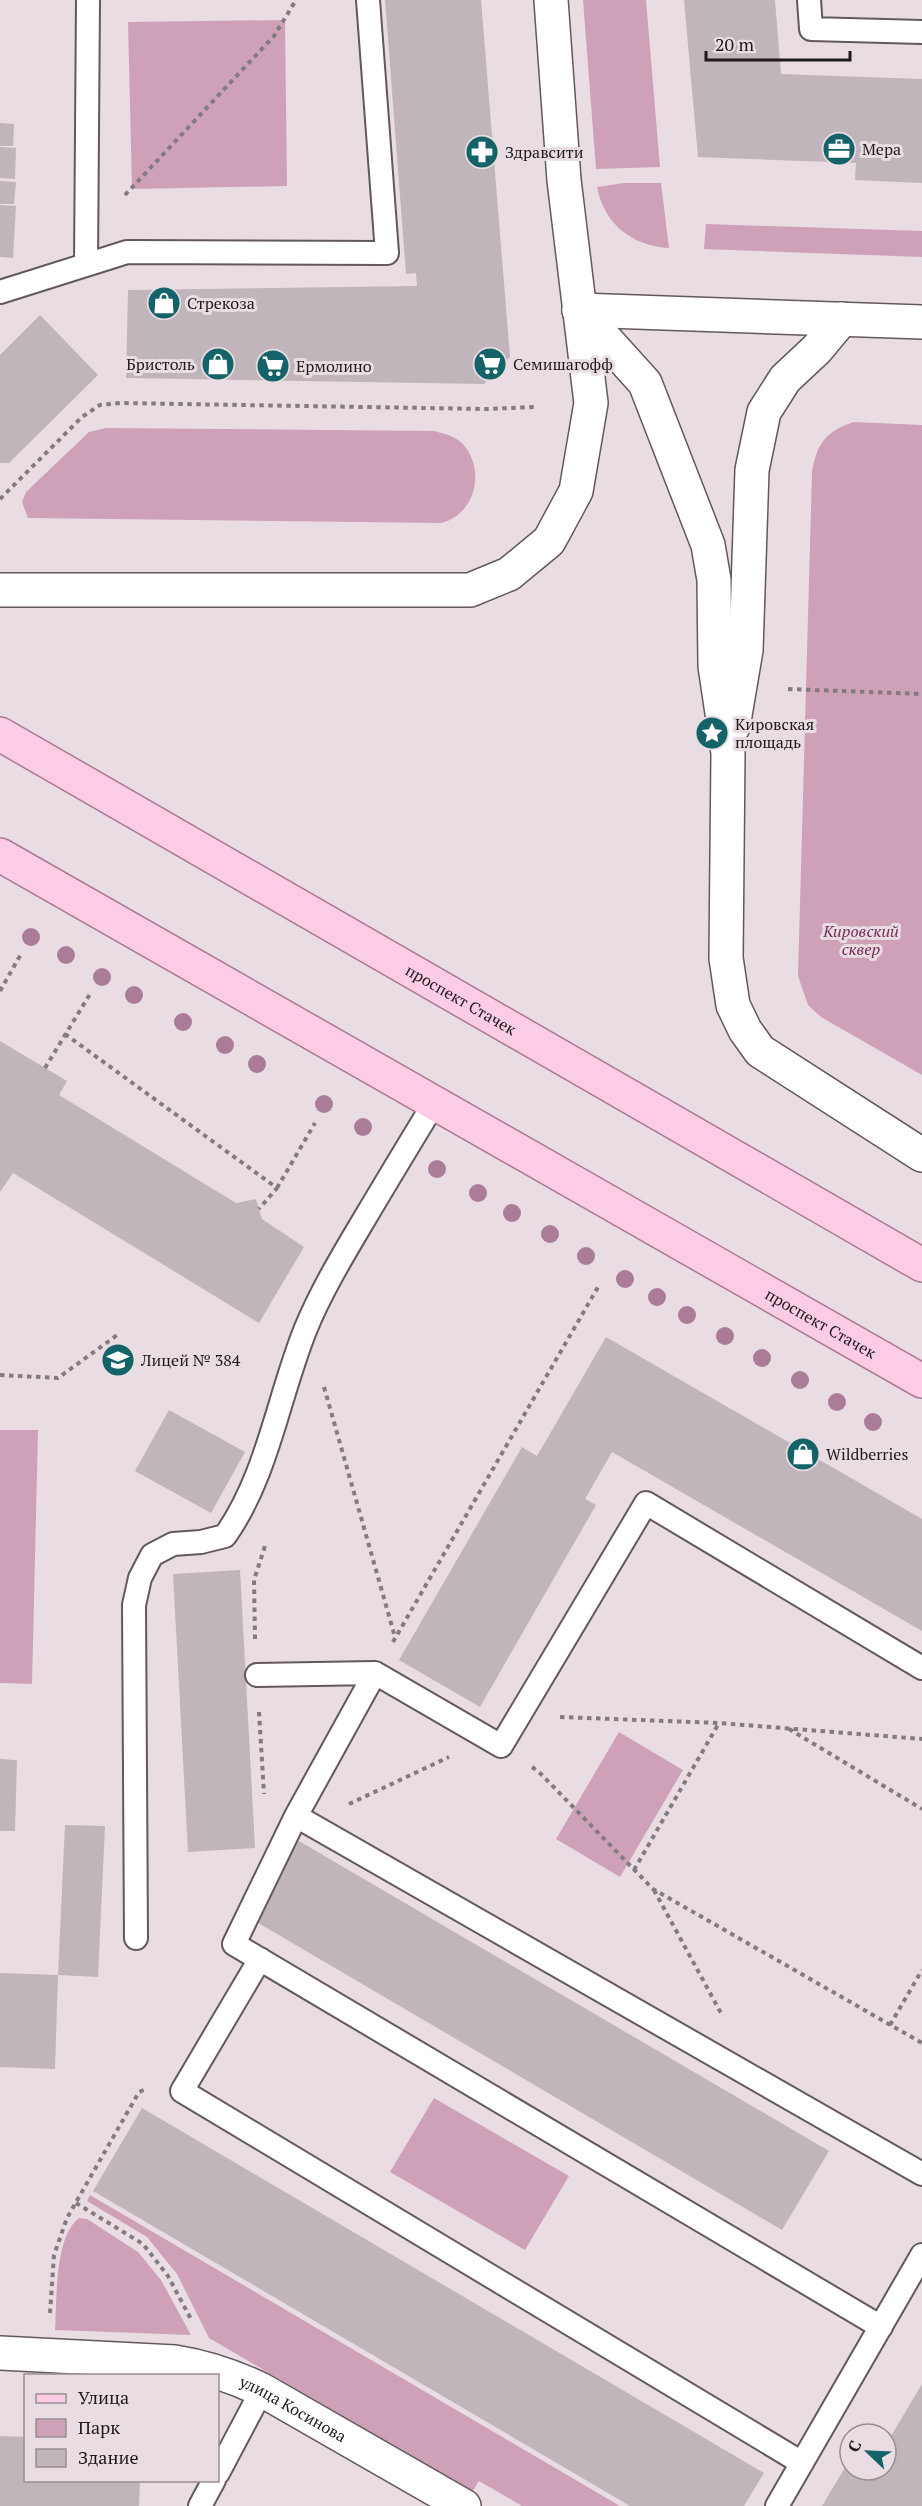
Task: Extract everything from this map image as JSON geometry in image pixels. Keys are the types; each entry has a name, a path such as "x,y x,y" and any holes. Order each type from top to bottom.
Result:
{"main road":[{"name":"проспект Стачек","path":"0,734 922,1265"},
{"name":"проспект Стачек","path":"0,855 922,1381"}],"street":[{"path":"0,590 470,590 508,574 549,541 576,491 591,403 564,180 551,0"},
{"path":"579,310 922,322"},
{"path":"579,310 645,383 708,545 714,580 714,666 728,753 726,958 733,1005 760,1051 922,1155"},
{"path":"728,753 747,650 753,470 764,412 785,379 817,349 842,320"},
{"name":"улица Косинова","path":"0,2353 175,2362 232,2376 262,2390 464,2506"}],"lane":[{"path":"86,265 88,0"},
{"path":"0,292 127,252 387,253 368,0"},
{"path":"809,0 811,29 922,32"},
{"path":"136,1938 134,1605 140,1578 152,1555 173,1544 201,1542 225,1536 237,1518 262,1463 306,1327 339,1262 435,1102"},
{"path":"256,1675 375,1673 501,1746 646,1503 922,1668"},
{"path":"375,1673 296,1816 234,1944 881,2327"},
{"path":"296,1816 922,2174"},
{"path":"260,1959 182,2091 802,2463"},
{"path":"777,2506 922,2255"},
{"path":"219,2471 262,2390"},
{"path":"200,2506 212,2482"}],"path":[{"path":"119,201 274,36 296,0"},
{"path":"0,500 82,417 100,405 487,409 534,407"},
{"path":"788,689 922,694"},
{"path":"0,990 21,954"},
{"path":"45,1068 90,994"},
{"path":"65,1034 277,1188"},
{"path":"259,1209 277,1188 315,1123"},
{"path":"375,1673 598,1287"},
{"path":"0,1375 58,1378 120,1334"},
{"path":"322,1380 396,1638"},
{"path":"268,1536 254,1580 256,1675 264,1800 296,1816"},
{"path":"519,1715 719,1723 922,1739"},
{"path":"634,1870 719,1723"},
{"path":"788,1729 922,1809"},
{"path":"501,1746 539,1772 653,1889 922,2043"},
{"path":"341,1808 458,1753"},
{"path":"653,1889 722,2016"},
{"path":"890,2025 922,1970"},
{"path":"49,2322 54,2255 67,2218 139,2092 166,2082 182,2091"},
{"path":"76,2203 143,2244 168,2276 196,2329"}],"green space":[{"path":"583,0 646,0 660,167 596,169"},
{"path":"285,20 287,186 132,189 128,22"},
{"path":"624,183 661,183 669,248 643,243 632,238 613,222 606,212 597,187"},
{"path":"706,224 922,231 922,257 704,249"},
{"name":"Кировский сквер","path":"854,422 922,425 922,1075 821,1017 808,1005 798,976 812,472 817,453 824,440 836,430"},
{"path":"106,428 434,431 452,436 463,444 472,458 475,481 473,492 461,512 441,523 28,518 22,502 26,492 89,432"},
{"path":"0,1430 38,1430 32,1684 0,1683"},
{"path":"619,1732 683,1770 620,1877 556,1839"},
{"path":"434,2098 569,2176 525,2250 390,2172"},
{"path":"90,2195 620,2506 522,2506 479,2481 472,2492 209,2338 177,2274 147,2237 87,2201"},
{"path":"79,2218 87,2219 138,2252 161,2280 191,2335 55,2330 61,2254 71,2227"}],"building":[{"path":"385,0 481,0 510,357 484,384 126,378 128,290 417,286 416,273 406,274"},
{"path":"684,0 775,0 781,74 922,79 922,183 855,180 856,163 698,157"},
{"path":"0,123 14,124 13,146 0,146"},
{"path":"0,147 16,148 15,179 0,178"},
{"path":"0,181 16,182 14,204 0,204"},
{"path":"0,205 16,206 13,258 0,257"},
{"path":"40,315 98,375 9,463 0,463 0,355"},
{"path":"0,1041 67,1081 59,1095 236,1203 256,1199 262,1219 304,1247 259,1323 13,1173 0,1192"},
{"path":"606,1337 922,1519 922,1631 612,1452 585,1499 596,1505 480,1707 399,1660 522,1447 537,1456"},
{"path":"169,1410 245,1452 211,1513 135,1471"},
{"path":"240,1570 255,1848 188,1852 173,1574"},
{"path":"0,1759 17,1760 15,1831 0,1831"},
{"path":"65,1825 105,1826 98,1977 58,1975"},
{"path":"299,1841 829,2151 782,2230 253,1920"},
{"path":"0,1973 58,1975 55,2069 0,2067"},
{"path":"142,2108 764,2473 744,2506 630,2506 93,2191"},
{"path":"922,2384 922,2506 822,2506 838,2479 838,2482 898,2482 898,2424"},
{"path":"0,2436 24,2437 24,2482 140,2482 139,2506 0,2506"}],"place":[{"name":"Мера","path":"839,149"},
{"name":"Здравсити","path":"482,152"},
{"name":"Стрекоза","path":"164,303"},
{"name":"Бристоль","path":"218,364"},
{"name":"Семишагофф","path":"490,364"},
{"name":"Ермолино","path":"273,366"},
{"name":"Кировская площадь","path":"712,733"},
{"name":"Лицей № 384","path":"118,1360"},
{"name":"Wildberries","path":"803,1454"}]}
